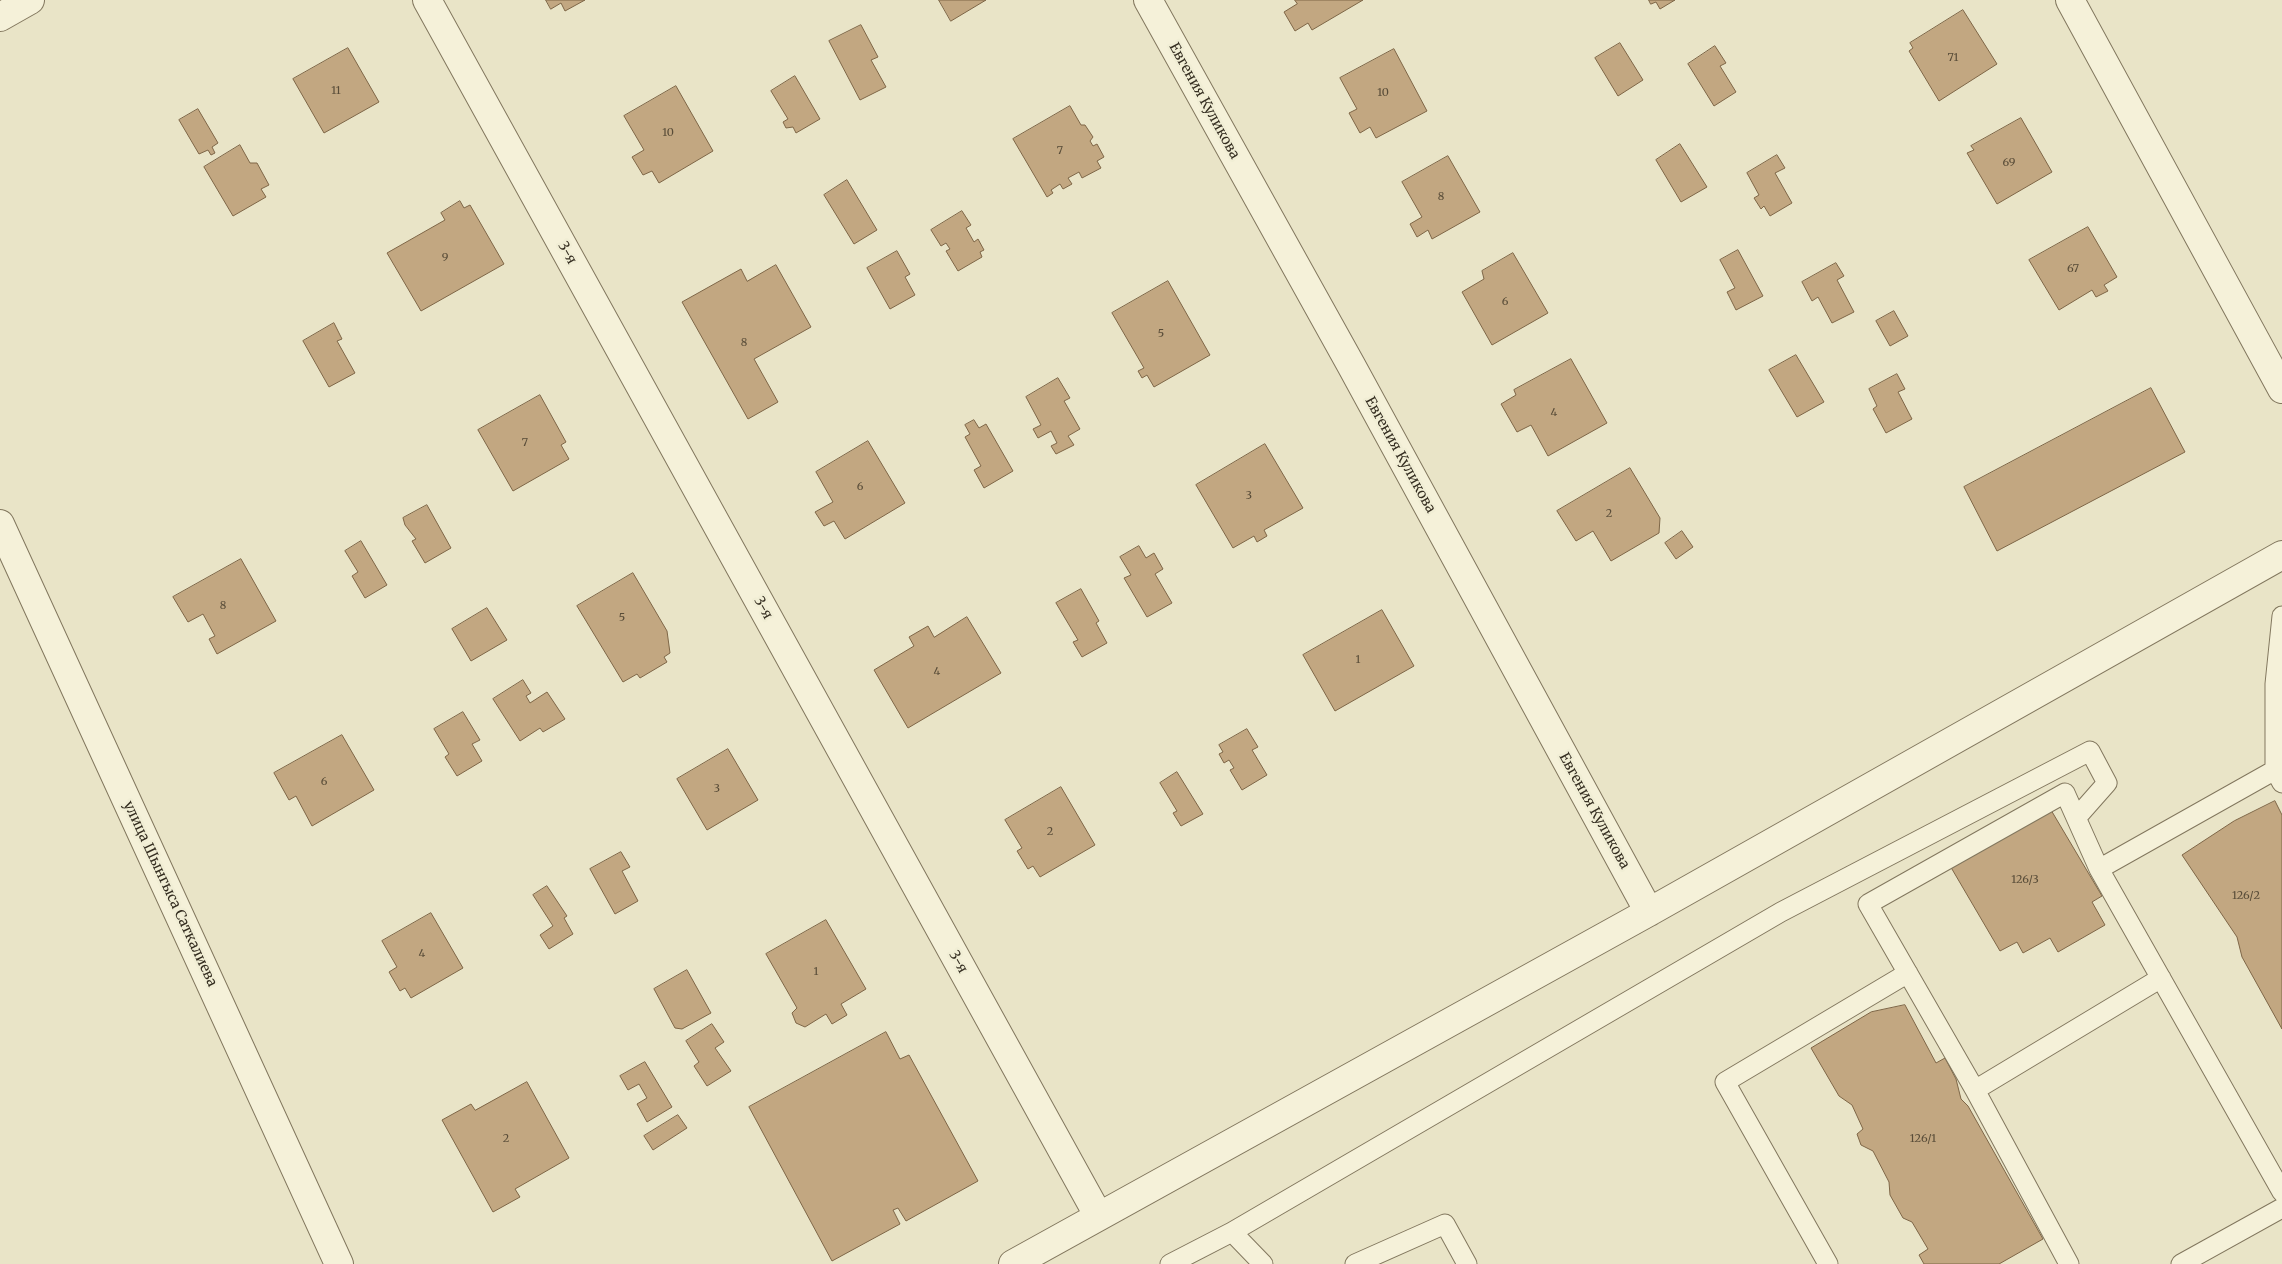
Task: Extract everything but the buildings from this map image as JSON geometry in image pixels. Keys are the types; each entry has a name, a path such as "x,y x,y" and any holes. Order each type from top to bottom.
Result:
{"street":[{"path":"0,17 30,0"},
{"name":"3-я","path":"427,0 1098,1215"},
{"name":"Евгения Куликова","path":"1148,0 1346,356 1649,912"},
{"path":"2070,0 2282,389"},
{"name":"улица Шынгыса Саткалиева","path":"0,524 339,1264"},
{"path":"1013,1264 1098,1215 1649,912 2282,555"}],"lane":[{"path":"2099,868 2280,774 2275,684 2282,616"},
{"path":"1170,1264 1232,1232 1781,912 2090,751 2107,783 2076,817"},
{"path":"2069,1264 1975,1090 1868,904 2065,793 2099,868 2282,1192"},
{"path":"1828,1264 1725,1082 1908,972"},
{"path":"1975,1090 2161,978"},
{"path":"2181,1264 2282,1208"},
{"path":"1355,1264 1445,1224 1467,1264"},
{"path":"1232,1232 1263,1264"}]}
